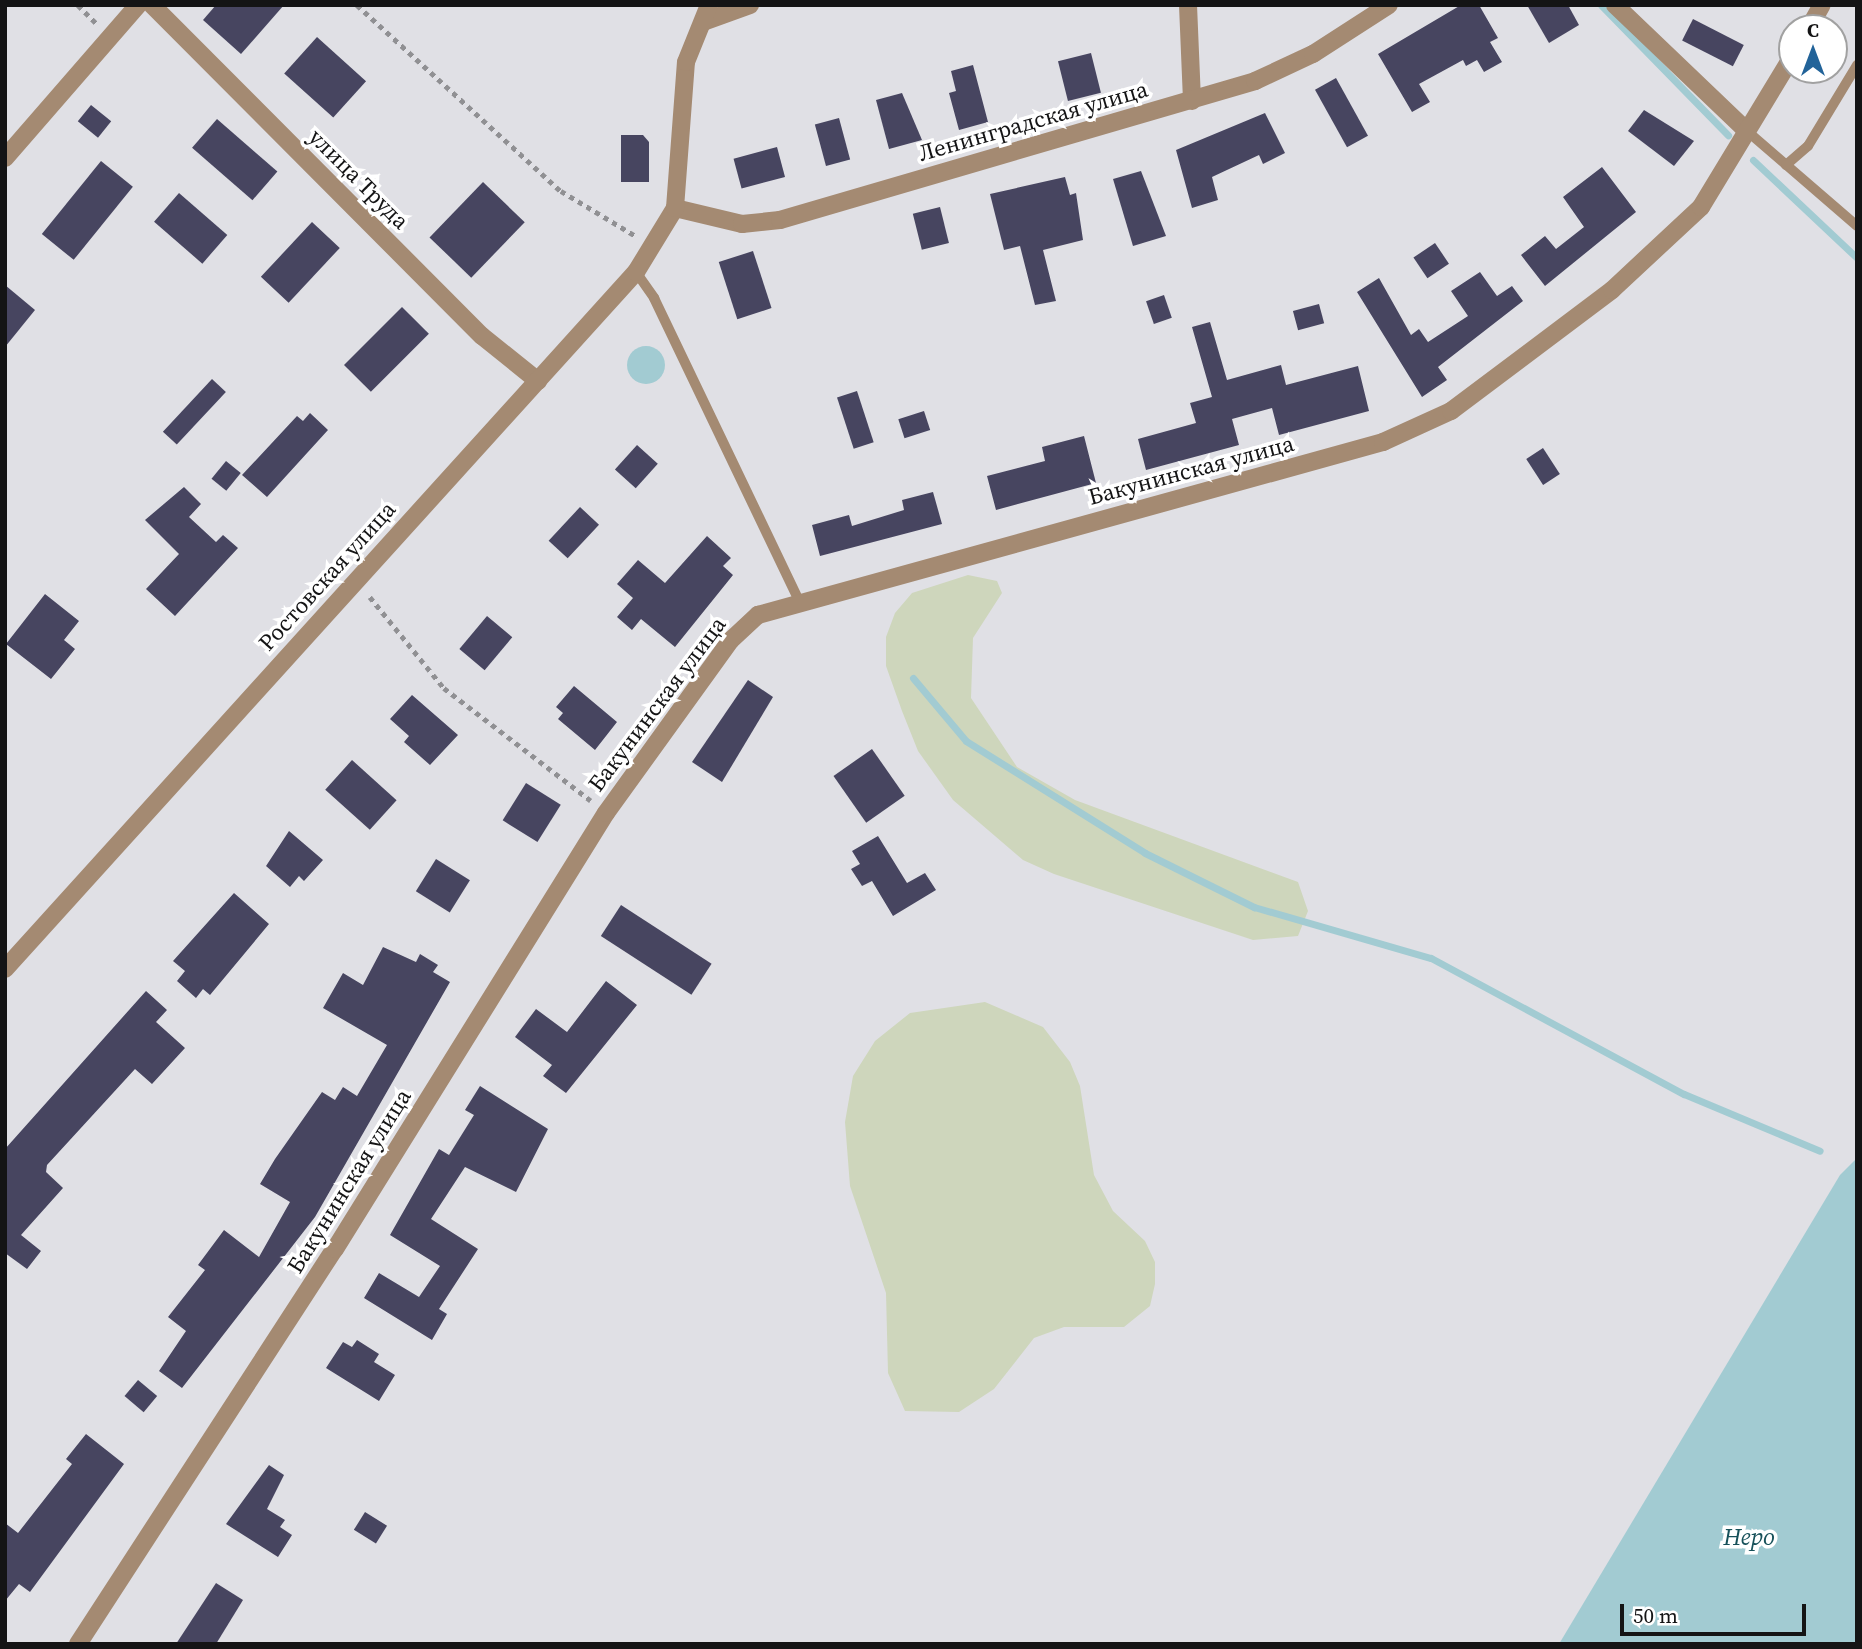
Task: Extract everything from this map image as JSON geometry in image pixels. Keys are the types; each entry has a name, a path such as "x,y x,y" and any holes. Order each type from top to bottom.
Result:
{"street":[{"path":"5,158 138,5"},
{"name":"улица Труда","path":"152,5 482,336 538,381"},
{"path":"675,208 686,62 706,14 750,5"},
{"path":"1188,5 1192,101"},
{"name":"Ленинградская улица","path":"675,208 742,224 780,220 1255,81 1313,54 1389,5"},
{"path":"1615,5 1747,131"},
{"name":"Бакунинская улица","path":"78,1644 335,1249 606,813 731,640 758,615 1419,429 1479,394 1612,290 1701,207 1778,80"},
{"name":"Ростовская улица","path":"5,969 636,272 675,208"}],"lane":[{"path":"1786,165 1808,146 1857,65"},
{"path":"1747,131 1857,226"},
{"path":"636,272 654,298 800,603"}],"path":[{"path":"357,5 561,191 652,246"},
{"path":"356,580 444,688 606,813"}],"green space":[{"path":"968,575 997,581 1002,593 973,638 971,698 1017,767 1075,800 1298,882 1308,911 1298,936 1253,940 1054,874 1023,860 953,800 918,751 886,666 886,637 895,613 912,593"},
{"path":"985,1002 1043,1027 1070,1062 1080,1086 1094,1175 1113,1211 1145,1241 1155,1262 1155,1284 1150,1306 1124,1327 1064,1327 1034,1338 994,1389 959,1412 905,1411 888,1373 886,1293 850,1186 845,1122 853,1076 875,1041 910,1013"}],"water":[{"path":"646,346 659,352 665,365 659,378 646,384 633,378 627,365 633,352"},
{"name":"Неро","path":"1857,1158 1857,1644 1559,1644 1840,1175"}],"building":[{"path":"216,5 284,5 241,54 203,20"},
{"path":"1461,5 1479,5 1498,38 1490,42 1502,62 1484,72 1477,60 1466,66 1463,60 1419,84 1430,102 1412,112 1378,54"},
{"path":"1527,5 1568,5 1579,25 1549,43"},
{"path":"1693,19 1744,45 1733,66 1682,40"},
{"path":"317,37 366,81 333,118 284,73"},
{"path":"1091,53 1101,93 1068,101 1058,61"},
{"path":"973,65 988,122 959,130 949,93 956,91 951,71"},
{"path":"1336,78 1368,136 1347,147 1315,90"},
{"path":"902,93 922,140 889,149 876,100"},
{"path":"91,105 111,121 98,138 78,121"},
{"path":"1644,110 1694,141 1674,166 1628,131"},
{"path":"1265,113 1285,153 1263,164 1259,155 1212,177 1218,200 1192,208 1176,150"},
{"path":"839,118 850,160 826,166 815,124"},
{"path":"217,119 277,171 252,200 192,148"},
{"path":"621,135 643,135 649,142 649,182 621,182"},
{"path":"777,147 785,177 742,189 734,159"},
{"path":"101,161 133,187 74,260 42,234"},
{"path":"1602,167 1636,212 1545,286 1521,255 1545,236 1556,249 1584,227 1563,197"},
{"path":"1141,171 1166,236 1133,246 1113,179"},
{"path":"1065,177 1070,195 1076,193 1083,240 1043,250 1056,301 1035,305 1020,246 1004,250 990,194"},
{"path":"483,182 525,222 471,278 430,237"},
{"path":"179,193 227,235 202,264 154,222"},
{"path":"940,207 949,243 922,250 913,214"},
{"path":"312,222 340,248 289,303 261,277"},
{"path":"1435,243 1449,264 1427,278 1413,258"},
{"path":"753,251 772,308 737,319 719,262"},
{"path":"1480,272 1497,296 1512,286 1523,301 1438,367 1447,380 1422,397 1357,292 1379,278 1411,335 1419,329 1428,342 1468,316 1451,291"},
{"path":"5,285 35,310 5,347"},
{"path":"1164,295 1172,318 1154,324 1146,301"},
{"path":"1319,304 1324,323 1298,330 1293,311"},
{"path":"402,307 429,334 371,392 344,365"},
{"path":"1210,322 1227,380 1281,365 1286,385 1358,366 1369,411 1279,435 1272,408 1232,419 1239,445 1146,470 1138,439 1196,423 1190,403 1212,397 1192,327"},
{"path":"212,379 226,392 177,445 163,432"},
{"path":"857,391 874,442 854,449 837,397"},
{"path":"924,411 930,430 905,438 898,419"},
{"path":"310,413 328,430 267,497 242,475 297,416 303,421"},
{"path":"1084,436 1096,483 996,510 987,476 1045,461 1042,447"},
{"path":"637,445 658,464 636,488 615,470"},
{"path":"1543,448 1560,474 1543,485 1526,459"},
{"path":"226,461 241,473 226,491 212,479"},
{"path":"184,487 201,504 189,517 216,542 223,535 238,548 175,616 146,589 179,554 145,520"},
{"path":"933,492 942,524 820,556 812,525 849,515 852,526 904,510 902,500"},
{"path":"580,507 599,525 568,558 549,541"},
{"path":"707,536 731,558 723,566 733,575 675,647 641,619 632,630 617,617 633,598 617,584 638,560 665,583"},
{"path":"45,594 79,621 64,640 75,649 51,679 6,644"},
{"path":"487,616 512,637 485,670 459,649"},
{"path":"748,680 773,697 722,782 692,762"},
{"path":"574,686 617,722 595,750 558,719 563,713 556,707"},
{"path":"412,695 458,735 430,765 404,742 409,736 390,719"},
{"path":"872,749 905,796 866,823 833,776"},
{"path":"352,760 397,800 370,830 325,790"},
{"path":"526,783 561,805 537,842 503,820"},
{"path":"289,831 323,860 304,881 299,876 290,887 266,866"},
{"path":"878,836 907,883 925,873 936,890 893,916 872,881 862,886 851,869 860,864 852,851"},
{"path":"436,859 470,880 450,912 416,891"},
{"path":"234,893 269,924 210,995 203,989 196,998 177,981 185,971 173,961"},
{"path":"621,905 712,964 691,995 601,936"},
{"path":"383,947 416,962 420,954 438,965 433,972 450,982 315,1217 182,1388 159,1371 186,1331 168,1317 205,1270 198,1265 224,1230 259,1257 290,1202 260,1184 275,1159 322,1092 335,1100 343,1087 357,1096 387,1045 323,1008 343,973 363,985"},
{"path":"606,981 637,1005 566,1093 543,1076 552,1065 515,1037 536,1009 567,1032"},
{"path":"146,991 167,1010 156,1022 185,1048 152,1084 135,1069 47,1165 46,1172 63,1188 21,1235 41,1251 27,1269 5,1253 5,1149"},
{"path":"480,1086 548,1129 516,1192 465,1167 431,1219 478,1249 439,1309 447,1314 432,1340 364,1298 379,1273 419,1297 440,1266 390,1235 439,1149 449,1155 474,1115 465,1110"},
{"path":"357,1340 379,1354 374,1362 395,1375 379,1401 326,1368 343,1342 352,1347"},
{"path":"138,1380 157,1396 144,1412 125,1396"},
{"path":"86,1434 124,1464 30,1592 19,1584 5,1601 5,1523 18,1533 72,1464 66,1459"},
{"path":"269,1465 284,1475 267,1509 285,1520 280,1527 292,1535 278,1557 226,1524"},
{"path":"365,1512 387,1526 376,1544 354,1530"},
{"path":"216,1583 243,1600 216,1644 176,1644"}],"waterway":[{"path":"1601,5 1728,135"},
{"path":"1753,160 1857,258"},
{"path":"913,678 966,741 1145,853 1254,907 1431,958 1684,1094 1820,1151"}]}
